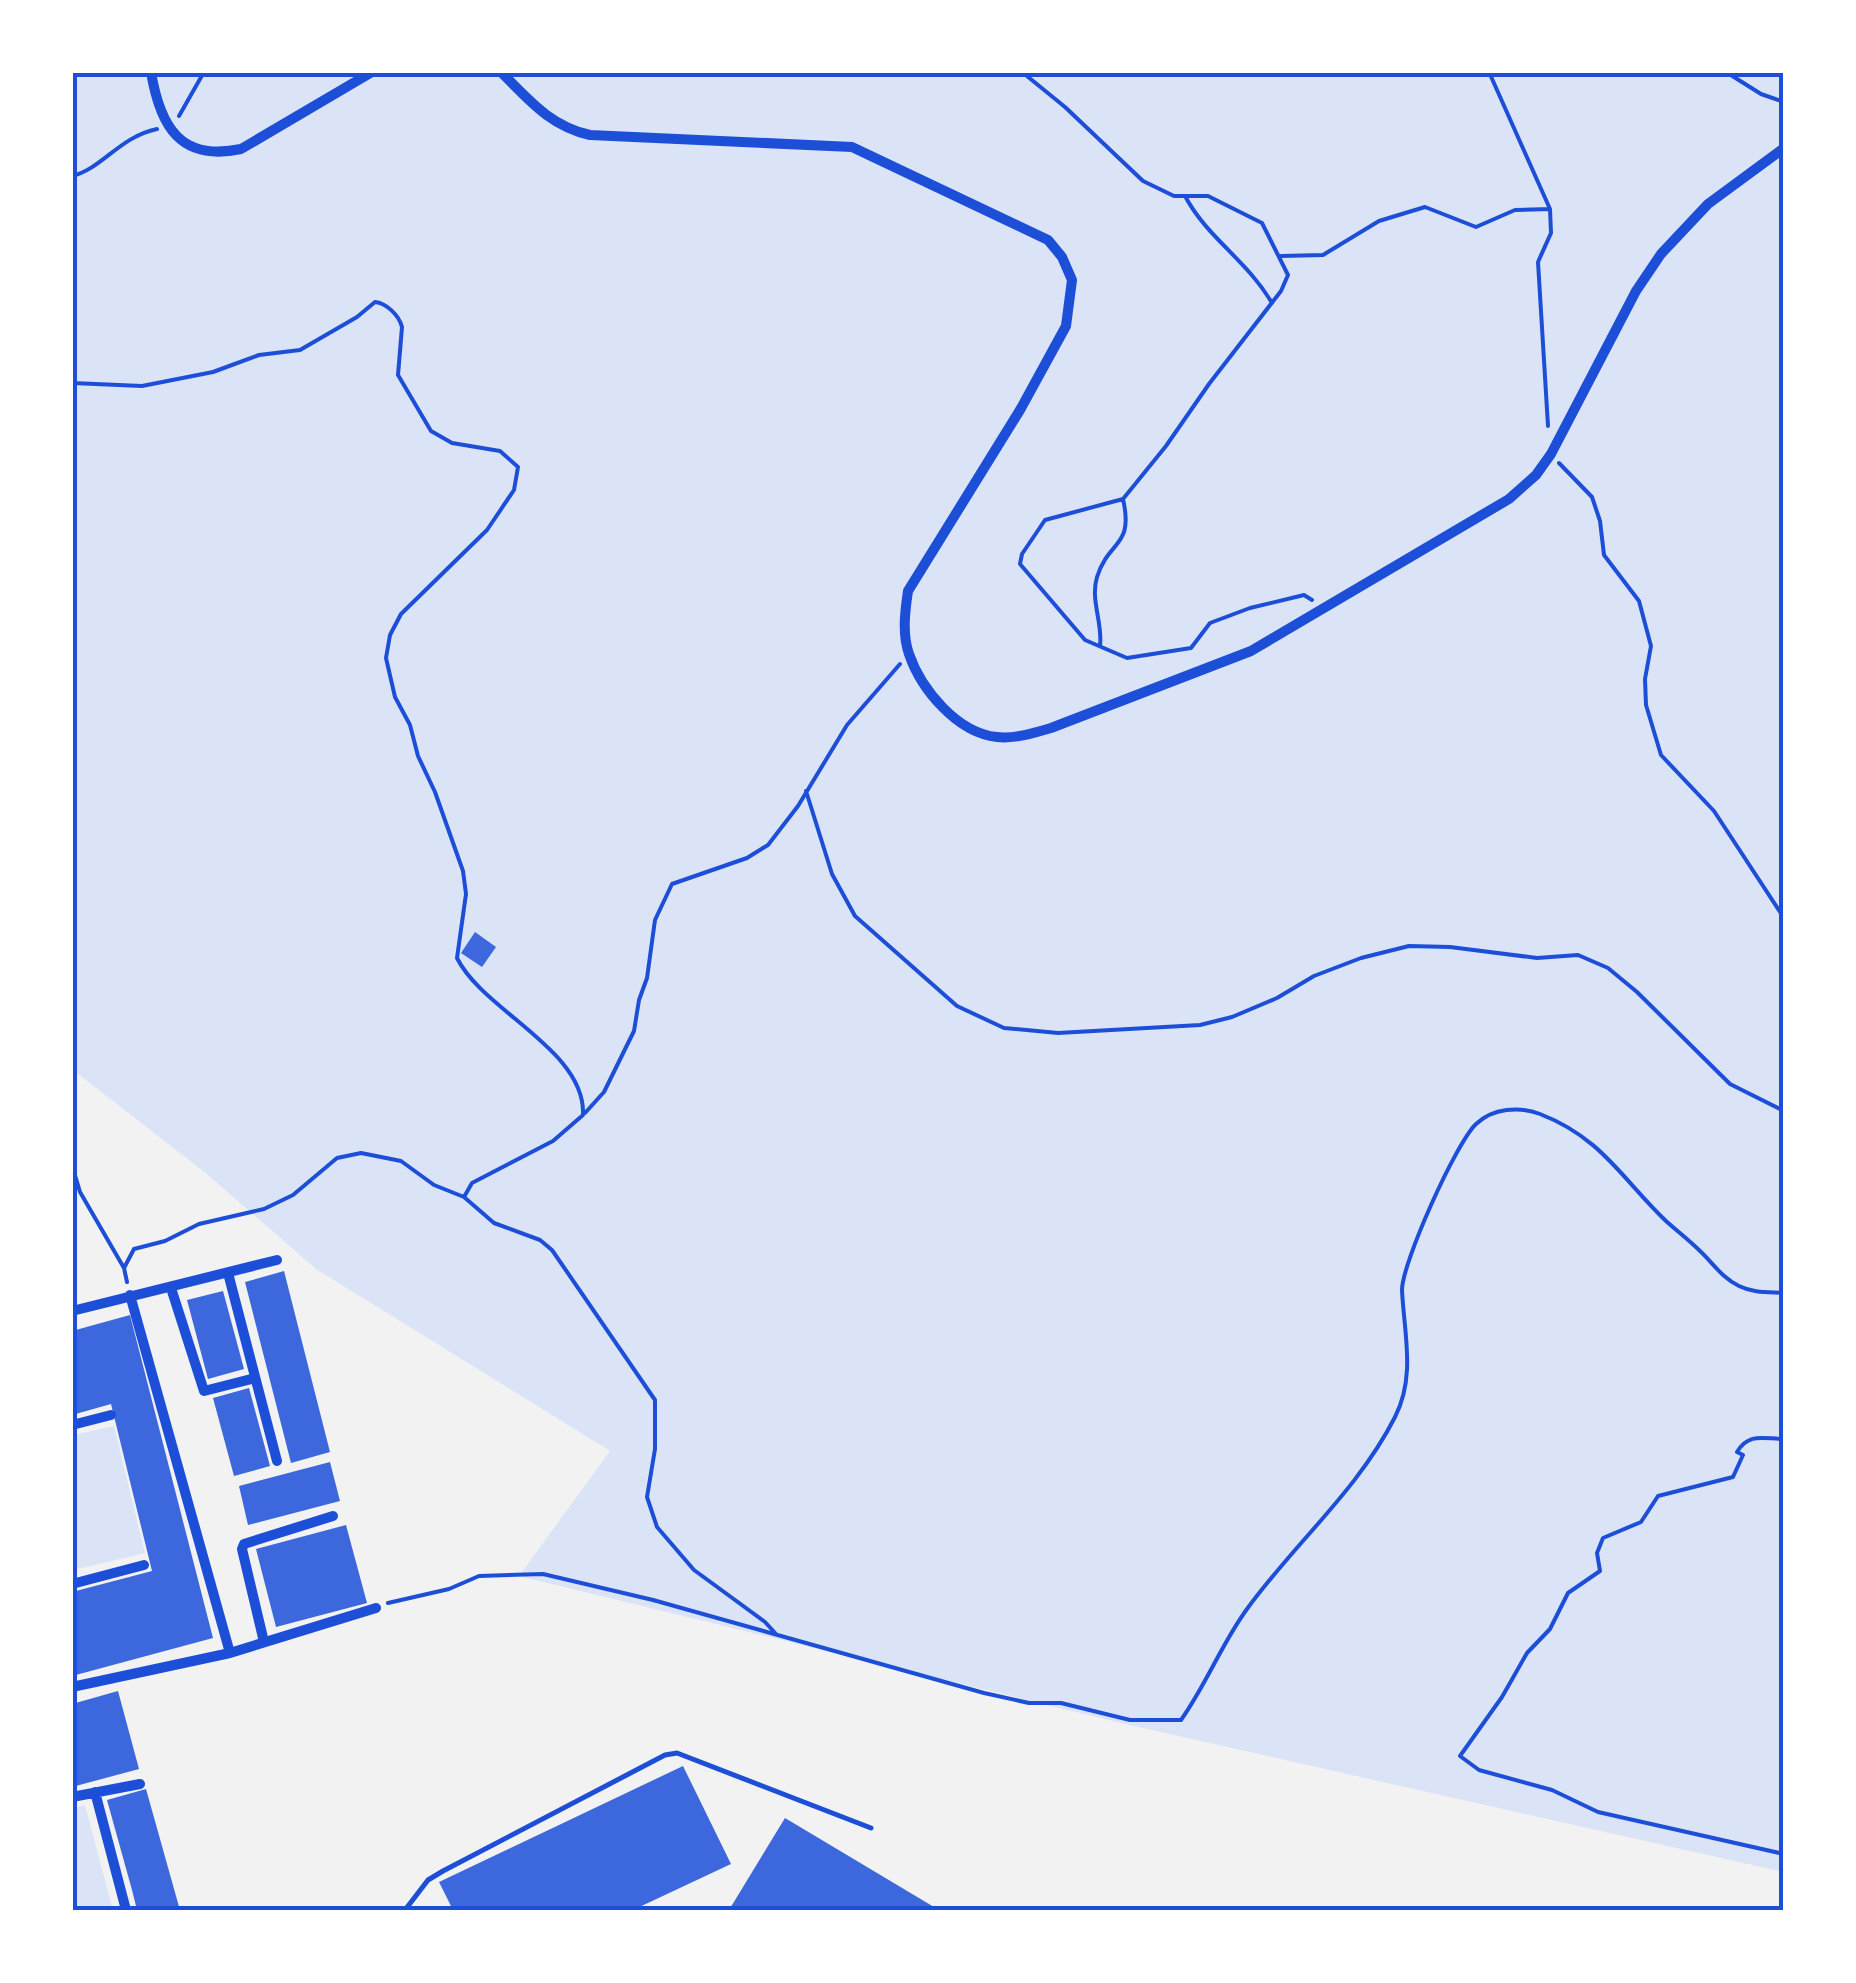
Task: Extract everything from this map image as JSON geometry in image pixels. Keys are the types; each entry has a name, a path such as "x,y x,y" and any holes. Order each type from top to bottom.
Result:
{"street":[{"path":"151,72 158,111 170,129 184,143 202,152 221,153 241,149 372,72"},
{"path":"501,72 546,117 566,129 590,135 852,147 1048,240 1062,258 1072,280 1066,326 1020,410 908,591 904,620 907,651 939,703 966,727 996,737 1052,728 1251,652 1509,500 1536,475 1551,454 1636,291 1661,254 1708,204 1784,148"},
{"path":"72,1311 277,1260"},
{"path":"228,1273 277,1461"},
{"path":"171,1288 204,1391 256,1378"},
{"path":"130,1295 230,1653"},
{"path":"72,1425 111,1415"},
{"path":"264,1642 244,1544 334,1516"},
{"path":"72,1584 144,1566"},
{"path":"72,1687 230,1653 376,1608"},
{"path":"72,1798 140,1784"},
{"path":"94,1792 126,1910"}],"lane":[{"path":"405,1910 428,1880 665,1754 677,1752 871,1828"}],"path":[{"path":"72,176 86,172 132,138 154,129 170,129 204,72"},
{"path":"1022,72 1065,107 1142,181 1174,196 1208,196 1262,223 1288,275 1272,303 1123,499 1044,520 1022,554 1020,564 1085,640 1127,658 1191,648 1210,624 1250,608 1304,595 1324,609"},
{"path":"1490,72 1550,209 1551,233 1538,262 1551,454 1592,497 1604,554 1639,601 1650,646 1644,687 1646,704 1661,755 1714,810 1783,917"},
{"path":"1726,72 1761,94 1784,102"},
{"path":"1185,196 1216,239 1257,277 1272,303"},
{"path":"1279,256 1323,254 1379,221 1426,206 1476,227 1515,210 1550,209"},
{"path":"72,382 142,386 212,372 259,355 300,350 357,318 375,302 383,302 402,326 398,375 431,431 452,443 492,449 513,460 518,475 510,498 476,543 443,570 401,614 390,635 386,658 396,697 463,870 466,894 458,958 480,989 509,1011 567,1071 580,1092 583,1115"},
{"path":"1100,646 1102,628 1095,602 1096,579 1124,536 1128,520 1123,499"},
{"path":"464,1197 472,1183 545,1146 583,1115 611,1081 634,1031 655,920 672,884 761,850 794,813 847,725 890,678 907,651"},
{"path":"806,791 832,874 855,916 957,1006 1004,1028 1058,1033 1200,1025 1277,998 1314,976 1361,958 1409,946 1537,958 1578,956 1608,968 1638,992 1730,1084 1784,1112"},
{"path":"376,1608 449,1589 479,1576 544,1574 1030,1703 1061,1704 1130,1720 1181,1720 1246,1610 1344,1495 1396,1416 1405,1384 1408,1334 1402,1288 1406,1272 1450,1167 1476,1124 1489,1116 1520,1108 1564,1126 1613,1161 1666,1222 1722,1276 1748,1290 1784,1294"},
{"path":"124,1268 134,1249 165,1241 200,1224 272,1206 293,1195 330,1162 352,1153 402,1162 434,1185 464,1197 494,1223 526,1232 552,1250 655,1400 655,1449 647,1497 657,1527 694,1570 776,1634"},
{"path":"72,1165 80,1192 124,1268 130,1295"},
{"path":"1784,1439 1748,1440 1738,1452 1743,1455 1733,1477 1658,1496 1641,1522 1604,1538 1597,1553 1600,1571 1596,1578 1568,1593 1550,1629 1522,1660 1502,1697 1460,1756 1478,1770 1552,1790 1598,1812 1784,1854"}],"shaded area":[{"path":"72,73 1783,73 1783,1872 1125,1724 519,1576 610,1451 316,1269 208,1175 73,1070"},
{"path":"114,1426 145,1553 73,1570 73,1435"},
{"path":"85,1805 113,1910 73,1910 73,1808"}],"building":[{"path":"475,932 496,947 482,967 461,953"},
{"path":"284,1271 330,1452 291,1463 245,1282"},
{"path":"223,1291 244,1369 208,1379 187,1300"},
{"path":"130,1315 213,1638 72,1676 72,1592 152,1571 111,1404 72,1415 72,1331"},
{"path":"249,1388 270,1466 234,1476 213,1398"},
{"path":"330,1462 340,1501 248,1525 239,1486"},
{"path":"346,1525 367,1603 276,1627 256,1549"},
{"path":"118,1691 139,1769 72,1787 72,1704"},
{"path":"683,1766 731,1864 633,1910 453,1910 439,1882"},
{"path":"146,1789 180,1910 137,1910 107,1800"},
{"path":"785,1818 939,1910 729,1910"}]}
